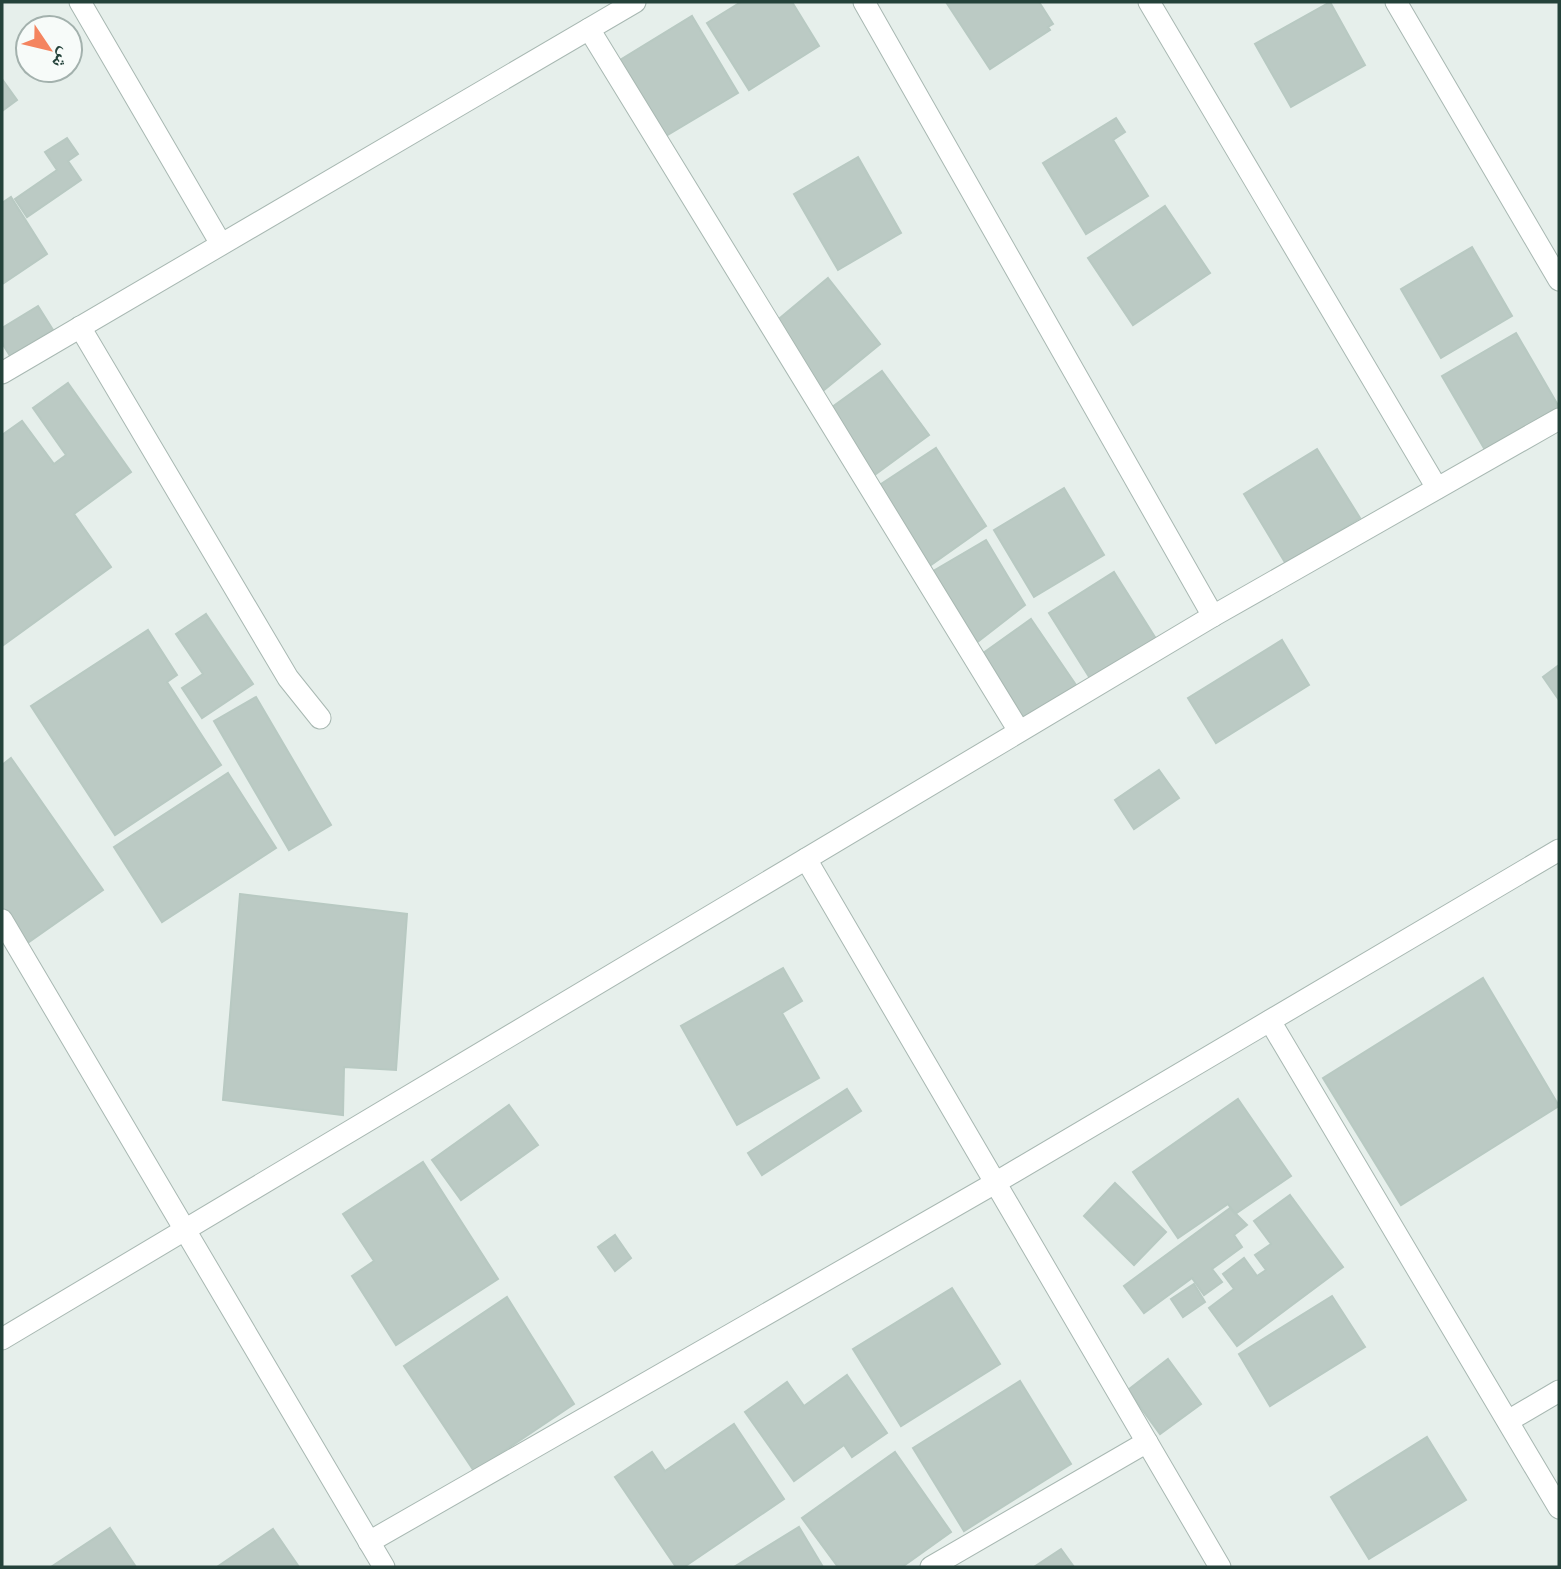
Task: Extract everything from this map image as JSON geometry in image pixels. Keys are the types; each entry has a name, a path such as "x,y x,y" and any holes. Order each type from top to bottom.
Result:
{"street":[{"path":"80,2 221,244"},
{"path":"2,373 635,2"},
{"path":"864,2 1213,616"},
{"path":"1149,2 1437,488"},
{"path":"1396,2 1559,280"},
{"path":"589,29 1019,732"},
{"path":"79,327 288,678 320,718"},
{"path":"2,1339 1213,616 1559,419"},
{"path":"369,1542 995,1183 1559,850"},
{"path":"806,859 1220,1567"},
{"path":"2,920 384,1567"},
{"path":"1270,1021 1559,1508"},
{"path":"1508,1421 1559,1391"},
{"path":"931,1567 1147,1443"}],"building":[{"path":"741,2 792,2 819,46 749,90 707,23"},
{"path":"946,2 1039,2 1053,24 1048,27 1050,30 990,69"},
{"path":"1330,2 1365,65 1291,107 1255,44"},
{"path":"692,16 738,93 661,139 615,63"},
{"path":"2,79 17,100 2,111"},
{"path":"1116,118 1125,132 1113,140 1148,196 1086,234 1043,163"},
{"path":"67,138 78,154 68,161 81,180 27,217 15,199 57,170 45,152"},
{"path":"858,157 901,233 838,270 794,194"},
{"path":"11,197 47,254 4,283 2,203"},
{"path":"1165,206 1210,273 1133,325 1088,258"},
{"path":"1472,247 1512,316 1441,358 1401,289"},
{"path":"828,278 880,344 818,395 774,323"},
{"path":"38,306 53,330 10,356 2,343 2,328"},
{"path":"1516,333 1559,407 1485,450 1442,376"},
{"path":"882,371 929,435 869,479 828,410"},
{"path":"68,383 131,472 74,514 111,567 2,646 2,435 22,421 54,464 66,455 33,408"},
{"path":"936,448 986,526 928,567 875,488"},
{"path":"1317,449 1360,518 1286,564 1244,494"},
{"path":"1064,488 1104,555 1034,597 994,530"},
{"path":"986,540 1025,605 971,647 928,574"},
{"path":"1114,572 1158,642 1093,683 1049,613"},
{"path":"206,614 253,684 202,718 182,688 203,674 176,634"},
{"path":"1031,619 1078,688 1023,724 979,656"},
{"path":"148,630 177,675 167,682 221,765 115,835 31,706"},
{"path":"1282,640 1309,685 1216,743 1188,698"},
{"path":"1559,665 1559,700 1543,677"},
{"path":"256,697 331,825 289,850 214,721"},
{"path":"11,758 103,890 16,951 2,932 2,765"},
{"path":"1159,770 1179,798 1134,829 1115,800"},
{"path":"228,773 276,848 162,922 114,847"},
{"path":"240,894 407,914 396,1070 344,1067 343,1115 223,1100"},
{"path":"783,968 802,1001 782,1013 819,1078 737,1125 681,1026"},
{"path":"1483,978 1559,1106 1401,1205 1323,1078"},
{"path":"847,1089 861,1111 762,1175 748,1153"},
{"path":"1238,1099 1291,1176 1235,1214 1228,1204 1178,1238 1133,1172"},
{"path":"509,1105 538,1145 461,1200 432,1160"},
{"path":"423,1162 498,1279 396,1345 352,1276 374,1261 343,1214"},
{"path":"1115,1183 1166,1232 1134,1265 1084,1216"},
{"path":"1290,1195 1343,1267 1237,1346 1209,1308 1234,1289 1223,1274 1244,1258 1257,1276 1266,1270 1255,1255 1271,1244 1254,1221"},
{"path":"1230,1208 1247,1225 1234,1235 1242,1247 1212,1269 1222,1282 1204,1295 1192,1278 1144,1313 1124,1286"},
{"path":"615,1235 631,1258 615,1271 598,1247"},
{"path":"1194,1284 1205,1302 1183,1317 1171,1299"},
{"path":"952,1288 1000,1364 901,1426 853,1349"},
{"path":"1332,1296 1365,1347 1270,1406 1239,1354"},
{"path":"507,1297 574,1404 474,1471 404,1366"},
{"path":"1168,1359 1201,1404 1160,1434 1128,1390"},
{"path":"847,1375 887,1433 852,1457 844,1445 794,1481 745,1412 787,1382 804,1406"},
{"path":"1020,1381 1071,1464 964,1531 913,1448"},
{"path":"734,1424 784,1499 684,1567 676,1567 615,1477 652,1452 665,1471"},
{"path":"1427,1437 1466,1500 1369,1559 1331,1497"},
{"path":"895,1452 951,1532 902,1567 838,1567 802,1518"},
{"path":"799,1527 823,1567 734,1567"},
{"path":"110,1528 136,1567 51,1567"},
{"path":"273,1529 299,1567 217,1567"},
{"path":"1061,1549 1074,1567 1034,1567"}]}
